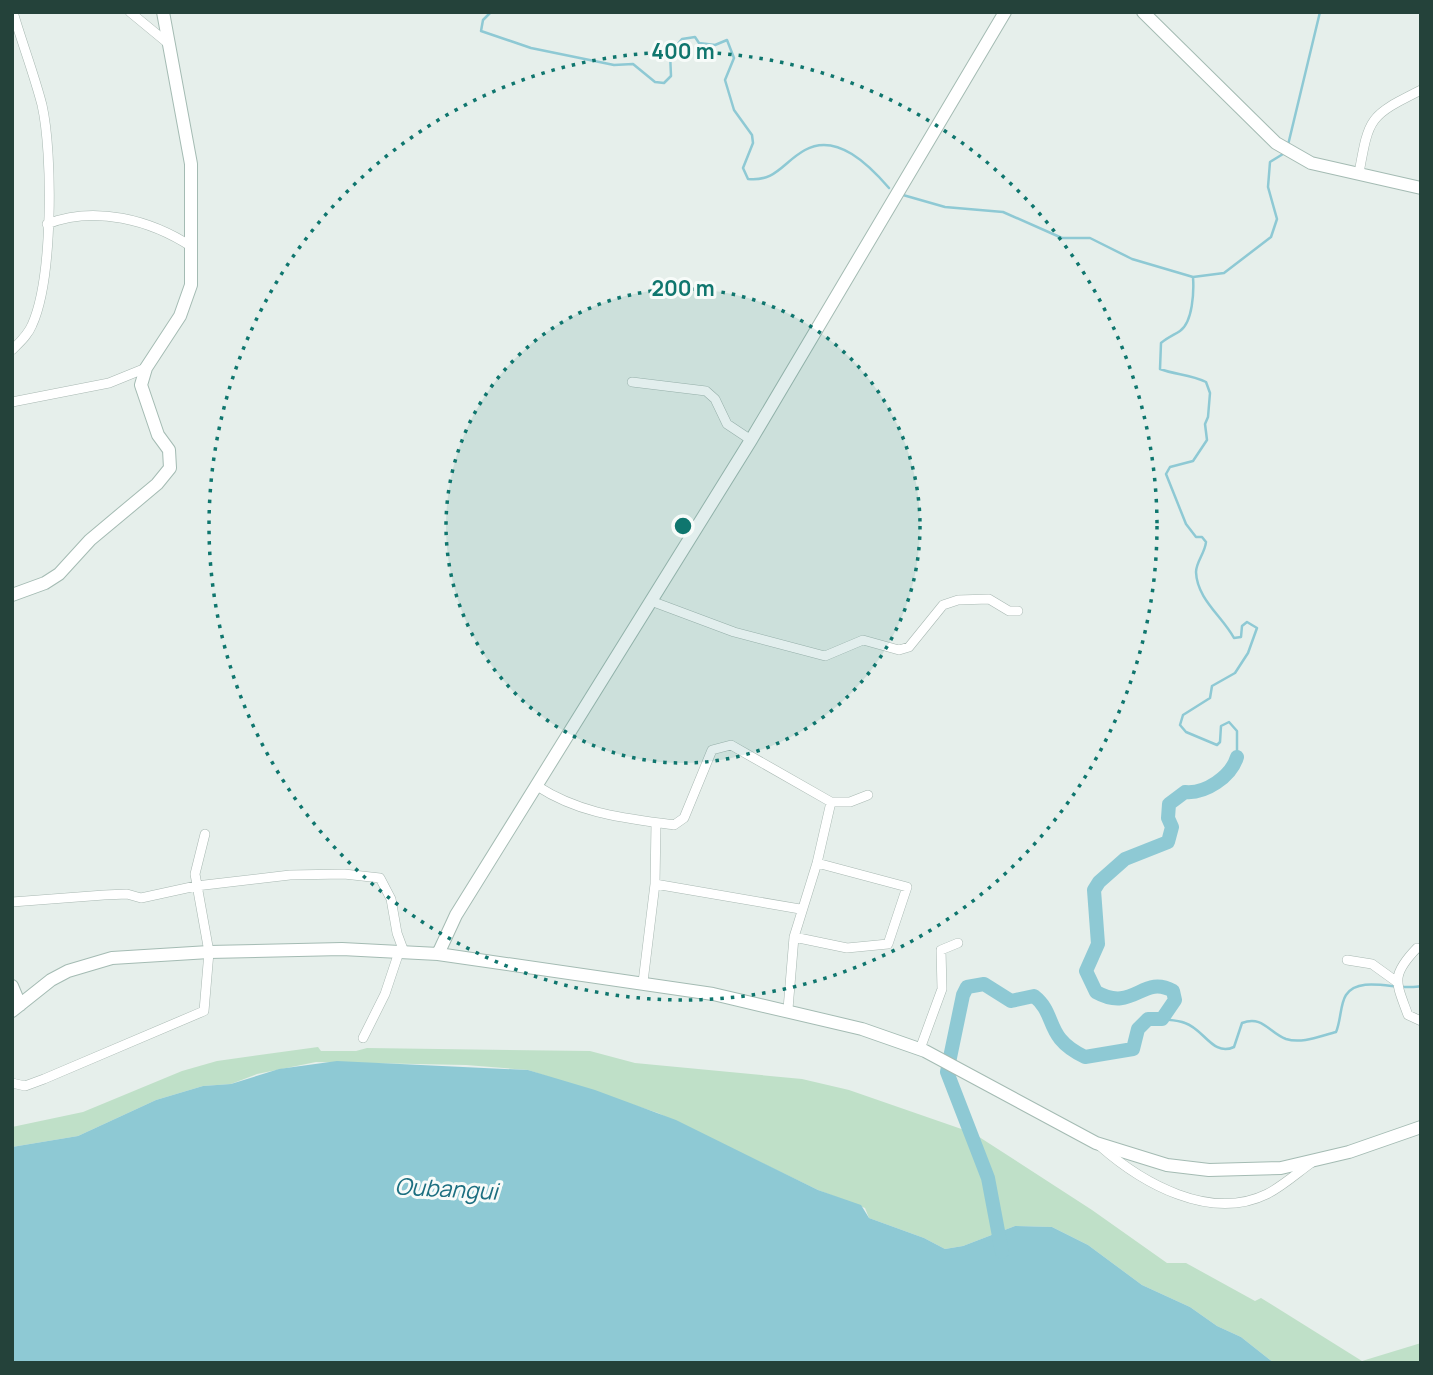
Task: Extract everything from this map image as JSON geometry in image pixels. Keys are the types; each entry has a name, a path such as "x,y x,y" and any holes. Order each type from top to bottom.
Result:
{"street":[{"path":"12,350 26,335 38,308 47,224 48,163 42,106 13,12"},
{"path":"130,12 170,45"},
{"path":"12,595 45,583 59,574 90,540 157,484 170,468 169,450 158,435 141,385 146,368 180,316 191,285 191,164 163,12"},
{"path":"438,954 456,915 751,440 1005,12"},
{"path":"1143,12 1276,143 1311,163 1421,188"},
{"path":"1359,173 1367,129 1373,118 1388,106 1421,90"},
{"path":"47,224 116,215 176,236 192,247"},
{"path":"12,402 109,383 146,368"},
{"path":"632,382 705,391 715,399 727,424 751,440"},
{"path":"651,601 734,632 825,656 863,640 899,650 909,647 943,605 958,600 989,599 1009,611 1018,611"},
{"path":"537,786 560,801 603,816 674,825 684,818 712,750 721,745 731,745 831,802 850,802 868,795"},
{"path":"788,1009 794,937 800,909 817,863 831,802"},
{"path":"643,982 655,884 656,823"},
{"path":"12,1083 25,1086 44,1079 201,1013 207,1006 209,952 195,874 205,834"},
{"path":"794,937 847,948 888,944 907,887 817,863"},
{"path":"12,902 104,895 141,898 196,886 290,875 344,874 380,878 391,899 402,952 363,1038"},
{"path":"655,884 800,909"},
{"path":"922,1050 942,989 941,950 958,943"},
{"path":"1417,948 1401,964 1397,992 1408,1016 1421,1021"},
{"path":"12,986 16,1008 51,980 87,964 112,958 209,952 342,949 438,954 643,982 788,1009 922,1050 1096,1143 1167,1165 1209,1170 1281,1168 1312,1162 1421,1127"},
{"path":"1347,960 1372,964 1397,982"},
{"path":"1096,1143 1129,1171 1179,1194 1217,1203 1240,1202 1266,1195 1312,1162"}],"green space":[{"path":"318,1047 321,1051 356,1051 367,1048 590,1051 635,1063 802,1079 849,1090 973,1133 1092,1210 1167,1263 1186,1263 1255,1301 1261,1298 1362,1361 1421,1343 1421,1363 1274,1363 1241,1337 1217,1326 1190,1307 1142,1285 1088,1245 1052,1227 1015,1226 963,1246 945,1249 924,1238 869,1218 865,1208 818,1190 658,1113 528,1070 466,1065 316,1062 257,1074 231,1084 203,1086 156,1100 78,1136 12,1147 12,1127 83,1112 182,1071 217,1061"}],"water":[{"name":"Oubangui","path":"337,1061 528,1070 595,1090 676,1120 818,1190 861,1205 869,1218 924,1238 945,1249 963,1246 1015,1226 1052,1227 1088,1245 1142,1285 1190,1307 1217,1326 1241,1337 1274,1363 12,1363 12,1147 78,1136 156,1100 203,1086 231,1084 279,1069"}],"waterway":[{"path":"491,12 483,20 481,31 531,48 614,65 633,64 655,82 664,83 671,76 670,53 682,39 695,37 699,43 715,45 727,40 734,58 725,80 734,110 752,135 753,143 743,168 748,179 766,177 805,150 829,145 852,154 889,188"},
{"path":"1288,145 1320,12"},
{"path":"1193,277 1224,273 1271,237 1277,219 1268,187 1270,162 1283,154"},
{"path":"903,195 945,207 1003,212 1062,238 1090,238 1132,259 1193,277 1193,298 1188,321 1180,331 1161,343 1160,369 1206,382 1210,393 1205,424 1207,440 1193,461 1170,467 1166,474 1186,524 1196,537 1202,537 1206,542 1196,572 1197,582 1205,599 1234,638 1241,637 1242,626 1247,622 1257,628 1248,653 1235,673 1212,686 1210,698 1183,715 1180,725 1186,732 1217,745 1220,742 1221,726 1229,722 1237,731 1237,757"},
{"path":"1002,1252 988,1178 947,1072 963,995 967,987 984,984 1011,1001 1034,996 1041,1003 1063,1042 1085,1057 1133,1049 1138,1029 1148,1019 1162,1019 1175,1000 1173,991 1153,987 1120,998 1096,992 1086,971 1098,944 1094,890 1099,882 1125,859 1168,842 1172,827 1168,818 1169,804 1185,792 1201,790 1216,783 1229,771 1237,757"},
{"path":"1162,1019 1192,1026 1220,1048 1234,1047 1242,1023 1249,1021 1261,1023 1286,1039 1305,1040 1336,1032 1344,999 1352,989 1370,985 1421,986"}]}
